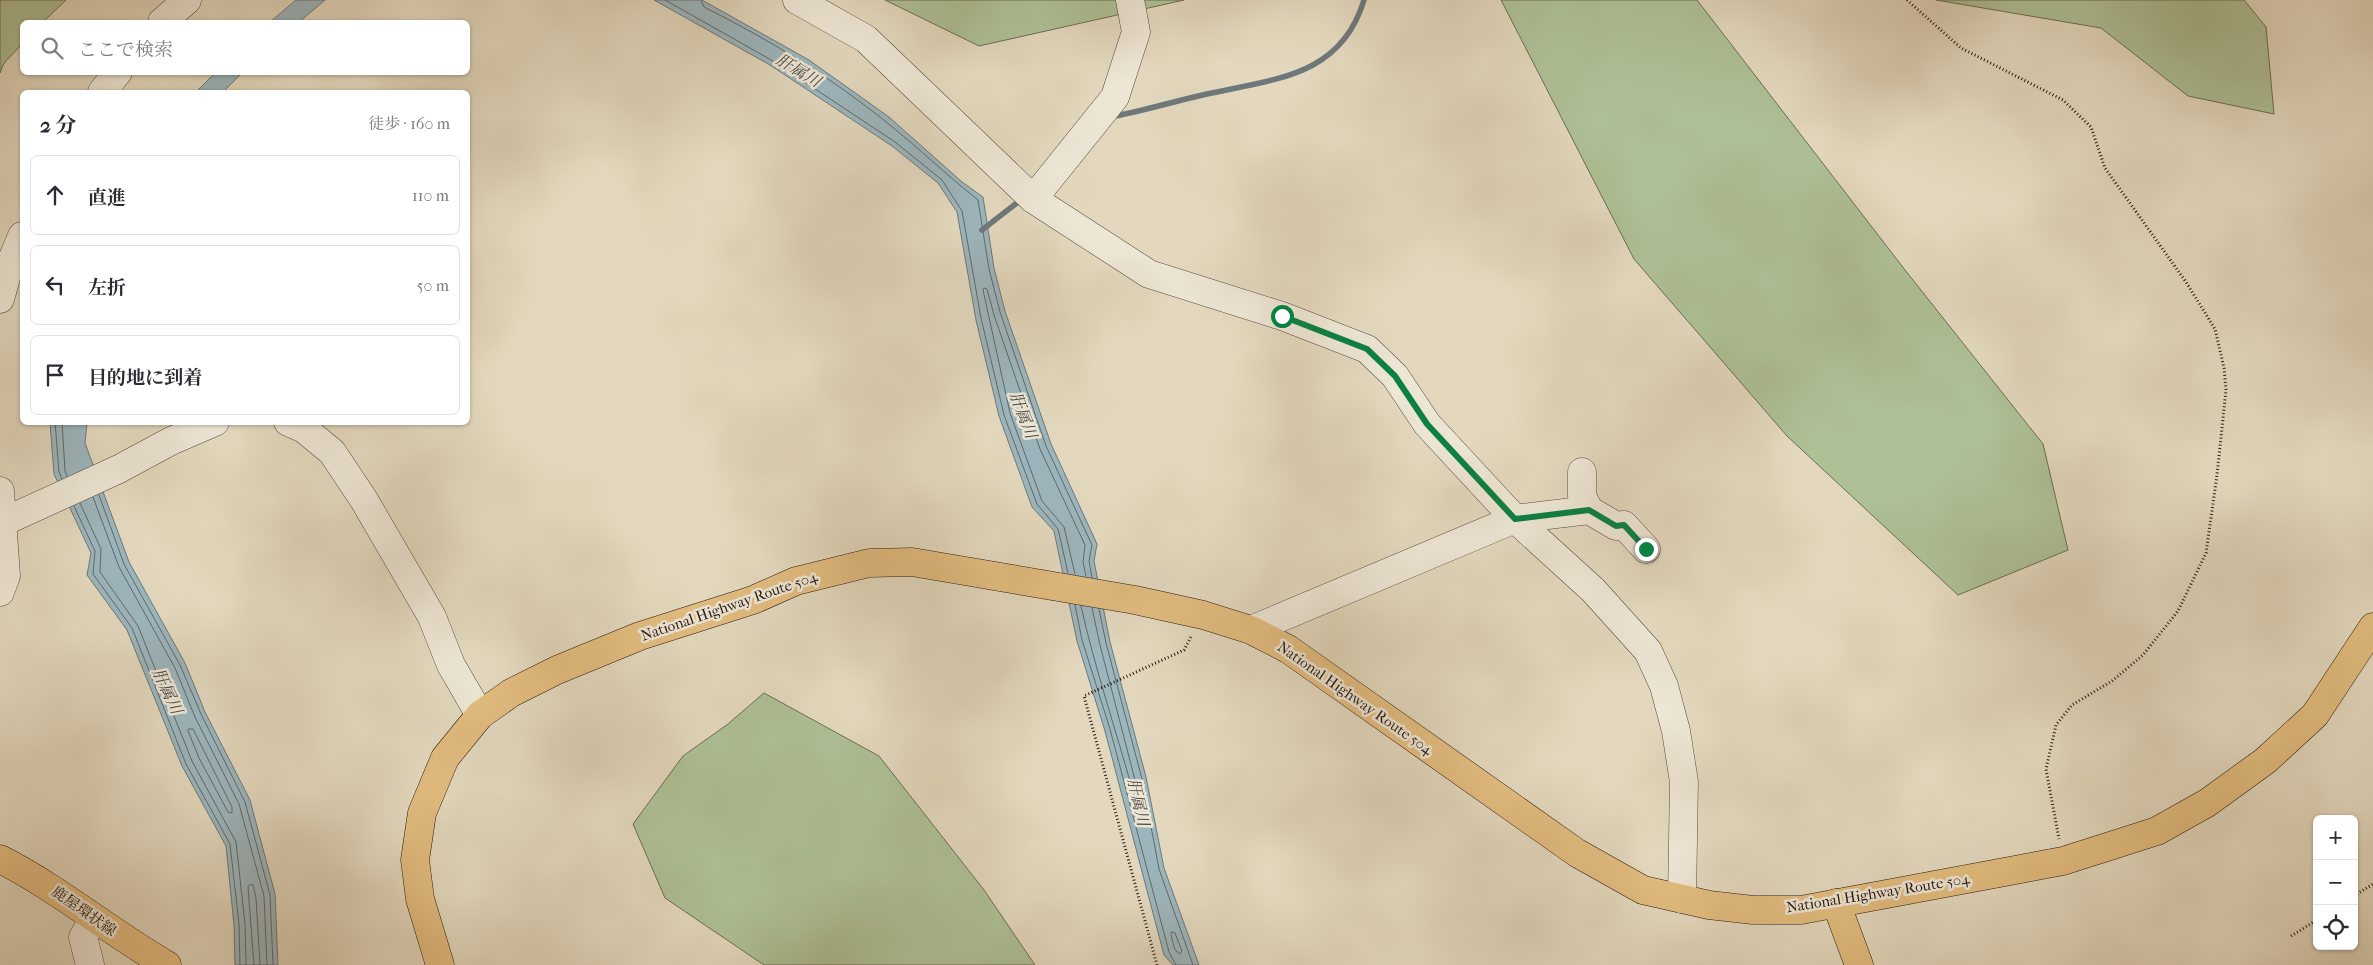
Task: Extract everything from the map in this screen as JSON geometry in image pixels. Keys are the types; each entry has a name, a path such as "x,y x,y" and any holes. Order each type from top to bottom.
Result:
{"main road":[{"name":"National Highway Route 504","path":"440,965 420,899 415,860 422,813 445,758 480,715 511,693 557,670 640,636 753,600 796,581 868,563 912,562 1055,588 1135,600 1203,615 1252,630 1288,649 1577,853 1642,890 1682,899 1753,910 1801,910 2063,861 2157,831 2207,803 2265,761 2315,715 2373,627"},
{"name":"鹿屋環状線","path":"0,859 31,875 94,919 167,965"},
{"path":"1836,903 1859,965"}],"street":[{"path":"164,20 187,0"},
{"path":"797,0 866,39 1033,199 1149,274 1282,316 1367,349 1395,376 1427,424 1515,519 1593,590 1648,651 1664,686 1676,731 1684,782 1682,899"},
{"path":"1033,199 1115,97 1136,32 1130,0"},
{"path":"104,90 116,75"},
{"path":"0,299 9,267 20,241"},
{"path":"3,522 119,469 171,441 208,425"},
{"path":"295,425 304,429 332,452 364,500 432,617 454,672 480,715"},
{"path":"1582,472 1582,496 1589,510 1616,526 1624,525 1646,549"},
{"path":"0,491 6,576 0,592"},
{"path":"1252,630 1515,519 1589,510"},
{"path":"90,965 82,937 94,919"}],"path":[{"path":"1907,0 1961,48 2063,100 2091,127 2105,168 2186,282 2215,329 2224,368 2226,390 2206,553 2178,611 2143,655 2112,681 2072,705 2056,725 2046,769 2060,844"},
{"path":"1157,965 1084,696 1149,668 1184,650 1203,615"},
{"path":"2358,893 2373,884"},
{"path":"2291,936 2313,922"}],"green space":[{"path":"0,0 66,0 45,20 20,20 20,46 4,63 0,73"},
{"path":"885,0 1184,0 979,46"},
{"path":"1501,0 1697,0 1905,270 2043,444 2068,550 1958,595 1787,436 1634,259"},
{"path":"1936,0 2244,0 2266,27 2274,114 2188,96 2101,28"},
{"path":"764,693 879,756 984,890 1035,965 764,965 665,898 633,824 683,756 728,724"}],"water":[{"path":"296,0 325,0 301,20 272,20"},
{"name":"肝属川","path":"654,0 702,0 809,60 889,117 962,182 983,197 994,268 1005,311 1051,444 1097,544 1094,561 1110,642 1146,777 1164,868 1199,965 1173,965 1164,955 1105,731 1077,641 1054,531 1032,507 999,416 976,320 957,212 938,183 892,146 770,65"},
{"path":"213,75 240,75 225,90 198,90"},
{"name":"肝属川","path":"50,425 87,425 85,443 129,562 185,663 205,712 250,800 275,894 278,965 235,965 234,925 226,846 182,766 127,630 87,575 91,553 54,474"}],"waterway":[{"path":"1110,117 1257,84 1302,70 1322,60 1339,45 1353,26 1364,0"},
{"path":"982,230 1022,199"}],"route":[{"path":"1282,316 1367,349 1395,376 1427,424 1515,519 1589,510 1616,526 1624,525 1646,549"}]}
